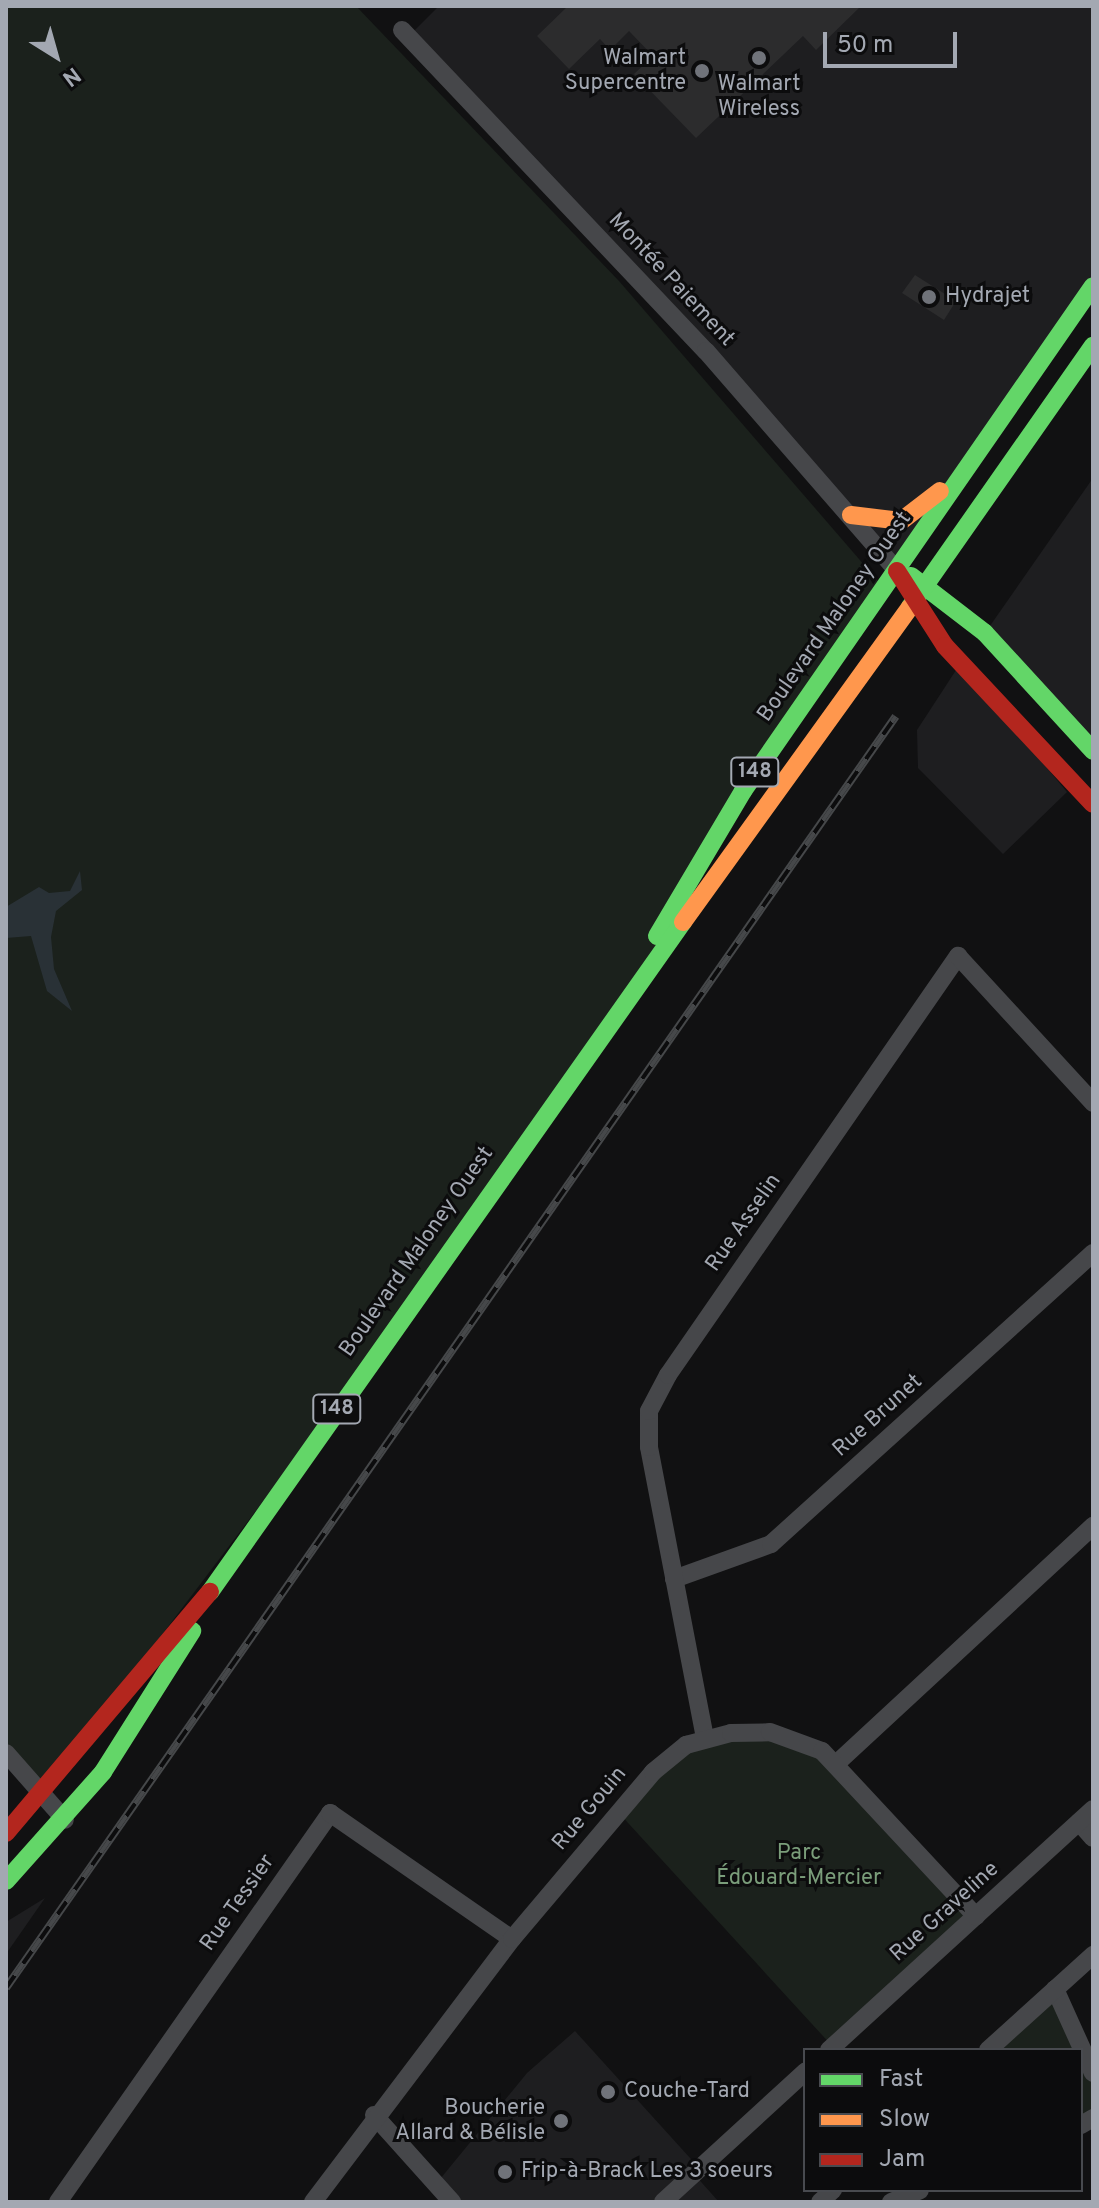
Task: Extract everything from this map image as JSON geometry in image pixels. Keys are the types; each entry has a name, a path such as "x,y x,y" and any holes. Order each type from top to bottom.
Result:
{"main road":[{"name":"Boulevard Maloney Ouest","path":"634,985 671,906 743,791 1093,286"},
{"name":"Boulevard Maloney Ouest","path":"6,1833 214,1587 634,985 734,857 1093,346"},
{"path":"851,515 887,522 914,515 987,441"},
{"name":"Montée Paiement","path":"897,571 926,583 985,633 1093,751"},
{"name":"Montée Paiement","path":"897,571 913,604 1093,804"},
{"name":"Boulevard Maloney Ouest","path":"6,1881 65,1820 171,1670 214,1587"}],"street":[{"name":"Montée Paiement","path":"402,30 706,351 897,571"},
{"name":"Rue Asselin","path":"705,1738 647,1427 657,1394 958,956 1093,1103"},
{"name":"Rue Brunet","path":"674,1579 771,1544 1093,1253"},
{"path":"837,1763 1093,1526"},
{"name":"Rue Gouin","path":"313,2202 374,2115 512,1939 653,1772 705,1738 770,1732 802,1741 837,1763 976,1916"},
{"path":"6,1753 65,1820"},
{"name":"Rue Graveline","path":"831,2048 1093,1809"},
{"name":"Rue Tessier","path":"58,2202 330,1813 512,1939"},
{"path":"1079,1822 1093,1838"},
{"path":"990,2048 1093,1955"},
{"path":"1055,1989 1082,2048"},
{"path":"1083,2051 1093,2073"},
{"path":"663,2202 803,2074"},
{"path":"374,2115 452,2202"},
{"path":"891,2202 915,2192"}],"shaded area":[{"path":"439,6 1093,6 1093,286 897,571 408,37"},
{"path":"1093,478 1093,751 985,633"},
{"path":"960,664 1067,792 1003,854 918,768 917,730"},
{"path":"80,871 82,890 56,911 51,937 54,969 72,1011 47,991 31,936 6,938 6,907 39,887 49,893 70,891"},
{"path":"45,1898 6,1954 6,1922"},
{"path":"575,2031 700,2169 694,2174 719,2202 452,2202 436,2184 527,2073"}],"green space":[{"path":"6,6 356,6 619,281 878,581 634,985 383,1343 42,1793 6,1753"},
{"name":"Parc Édouard-Mercier","path":"705,1738 802,1741 976,1916 833,2047 618,1812"},
{"path":"1055,1989 1082,2048 990,2048"},
{"path":"1083,2051 1093,2073 1093,2118 1083,2124"}],"building":[{"name":"Walmart Supercentre","path":"568,6 861,6 816,50 803,36 696,138 634,74 653,56 629,31 610,50 600,39 569,69 537,36"},
{"name":"Hydrajet","path":"915,275 956,301 944,320 902,293"}],"railway":[{"path":"6,1988 896,716"}],"traffic: fast":[{"path":"657,936 743,791 1093,286"},
{"path":"910,607 1093,346"},
{"path":"911,576 985,633 1093,751"},
{"path":"210,1592 683,922"},
{"path":"6,1881 103,1772 192,1631"}],"traffic: slow":[{"path":"851,515 901,521 940,491"},
{"path":"683,922 910,607"}],"traffic: jam":[{"path":"897,571 945,646 1093,804"},
{"path":"6,1833 210,1592"}],"place":[{"name":"Walmart Wireless","path":"759,58"},
{"name":"Walmart Supercentre","path":"702,71"},
{"name":"Hydrajet","path":"929,297"},
{"name":"Couche-Tard","path":"608,2092"},
{"name":"Boucherie Allard & Bélisle","path":"561,2121"},
{"name":"Frip-à-Brack Les 3 soeurs","path":"505,2172"}]}
